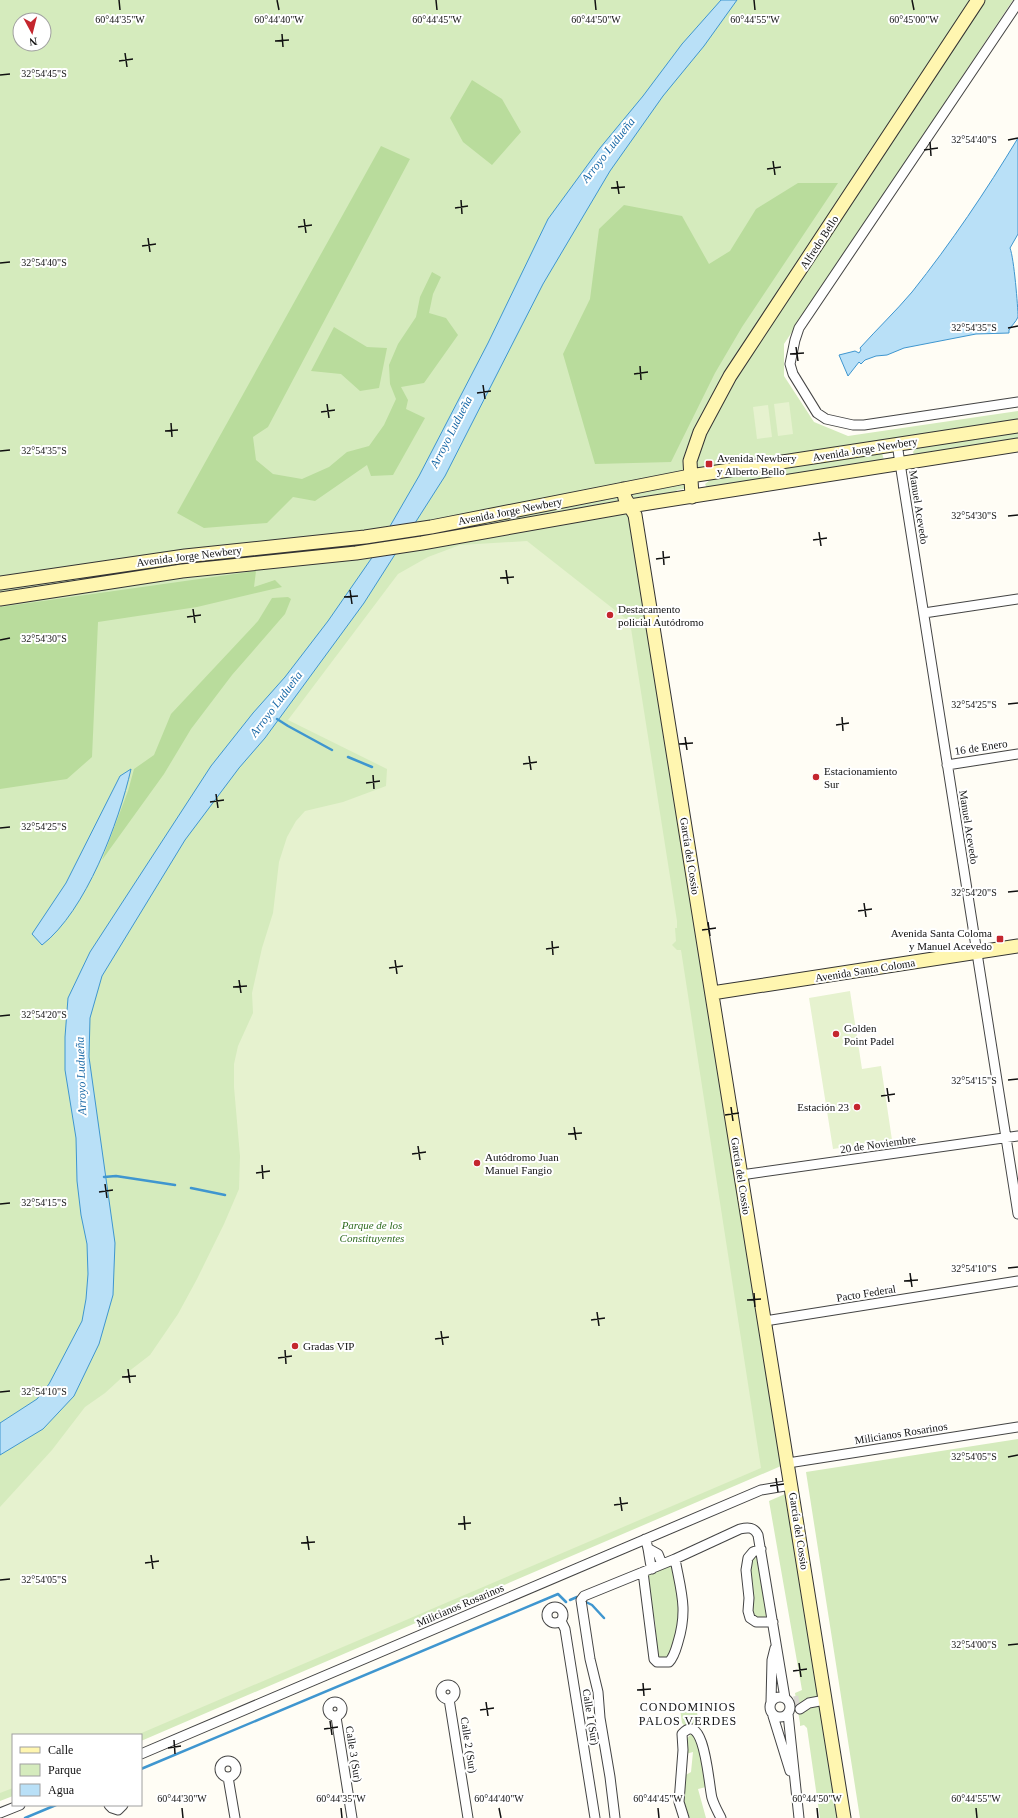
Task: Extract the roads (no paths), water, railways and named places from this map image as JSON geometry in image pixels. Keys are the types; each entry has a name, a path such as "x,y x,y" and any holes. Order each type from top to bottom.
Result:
{"street":[{"name":"Alfredo Bello","path":"692,496 690,461 700,432 730,376 978,0"},
{"path":"1018,3 799,328 790,364 792,374 817,413 826,419 853,425 864,425 1018,402"},
{"name":"Avenida Jorge Newbery","path":"0,583 184,556 365,537 430,527 690,476 1018,426"},
{"name":"Manuel Acevedo","path":"897,444 1018,1214"},
{"name":"Avenida Jorge Newbery","path":"0,599 182,571 356,552 422,543 630,506 1018,445"},
{"name":"García del Cossio","path":"623,489 625,498 635,515 844,1818"},
{"path":"924,613 1018,599"},
{"name":"16 de Enero","path":"947,765 1018,754"},
{"name":"Avenida Santa Coloma","path":"712,993 1018,946"},
{"name":"20 de Noviembre","path":"741,1175 1018,1136"},
{"name":"Pacto Federal","path":"765,1320 1018,1281"},
{"name":"Milicianos Rosarinos","path":"788,1463 1018,1427"},
{"name":"Milicianos Rosarinos","path":"142,1754 761,1490 791,1485"},
{"path":"614,1818 610,1777 600,1718 598,1692 590,1659 581,1600 588,1594 675,1559 746,1528 751,1528 756,1531 761,1549 776,1645 792,1706 795,1784 799,1818"},
{"path":"645,1539 649,1549 648,1570 654,1659 658,1662 669,1662 672,1658 677,1646 684,1617 684,1607 675,1559"},
{"path":"649,1549 658,1554 662,1564"},
{"path":"761,1549 753,1552 748,1558 746,1570 749,1598 748,1611 750,1618 756,1622 773,1622"},
{"name":"Calle 1 (Sur)","path":"561,1621 564,1629 595,1818"},
{"path":"776,1645 772,1660 771,1702 769,1708 795,1784"},
{"path":"771,1702 778,1697 792,1706"},
{"name":"Calle 2 (Sur)","path":"449,1699 468,1818"},
{"path":"773,1716 782,1718 792,1706 826,1700"},
{"name":"Calle 3 (Sur)","path":"336,1717 352,1818"},
{"path":"684,1818 679,1802 683,1750 682,1734 685,1730 690,1728 696,1730 704,1749 712,1799 721,1818"},
{"path":"228,1777 235,1818"},
{"path":"0,1813 18,1806"}],"water":[{"name":"Arroyo Ludueña","path":"721,0 737,0 704,46 663,96 610,171 543,284 445,476 364,603 265,738 239,768 185,840 102,976 90,1018 89,1057 115,1243 113,1295 99,1344 74,1396 43,1429 0,1455 0,1423 37,1399 49,1384 82,1321 86,1299 88,1274 87,1244 81,1215 77,1181 76,1138 65,1070 65,1037 68,998 90,952 211,766 253,713 285,677 328,621 371,559 419,476 488,343 548,219 600,148 643,96 682,44"},
{"path":"1018,138 1018,234 1010,248 1017,293 1018,317 1009,330 1009,333 976,334 904,348 887,355 876,356 865,360 861,364 859,362 848,376 839,355 855,351 859,353 861,350 860,348 912,292 941,255 968,216"},
{"path":"131,769 126,790 109,839 86,888 73,911 58,930 42,945 32,934 66,883 120,776"}],"waterway":[{"path":"277,719 332,750"},
{"path":"348,757 372,767"},
{"path":"104,1177 116,1176 175,1185"},
{"path":"191,1188 225,1195"},
{"path":"142,1769 558,1594 566,1602"},
{"path":"570,1600 577,1597 579,1598"},
{"path":"584,1601 592,1605 604,1618"},
{"path":"25,1818 54,1806"}],"tunnel":[{"path":"794,1701 799,1700"}],"place":[{"name":"Avenida Newbery y Alberto Bello","path":"709,464"},
{"name":"Destacamento policial Autódromo","path":"610,615"},
{"name":"Estacionamiento Sur","path":"816,777"},
{"name":"Avenida Santa Coloma y Manuel Acevedo","path":"1000,939"},
{"name":"Golden Point Padel","path":"836,1034"},
{"name":"Estación 23","path":"857,1107"},
{"name":"Autódromo Juan Manuel Fangio","path":"477,1163"},
{"name":"Gradas VIP","path":"295,1346"}],"district":[{"name":"CONDOMINIOS PALOS VERDES","path":"688,1714"}],"park label":[{"name":"Parque de los Constituyentes","path":"372,1231"}]}
